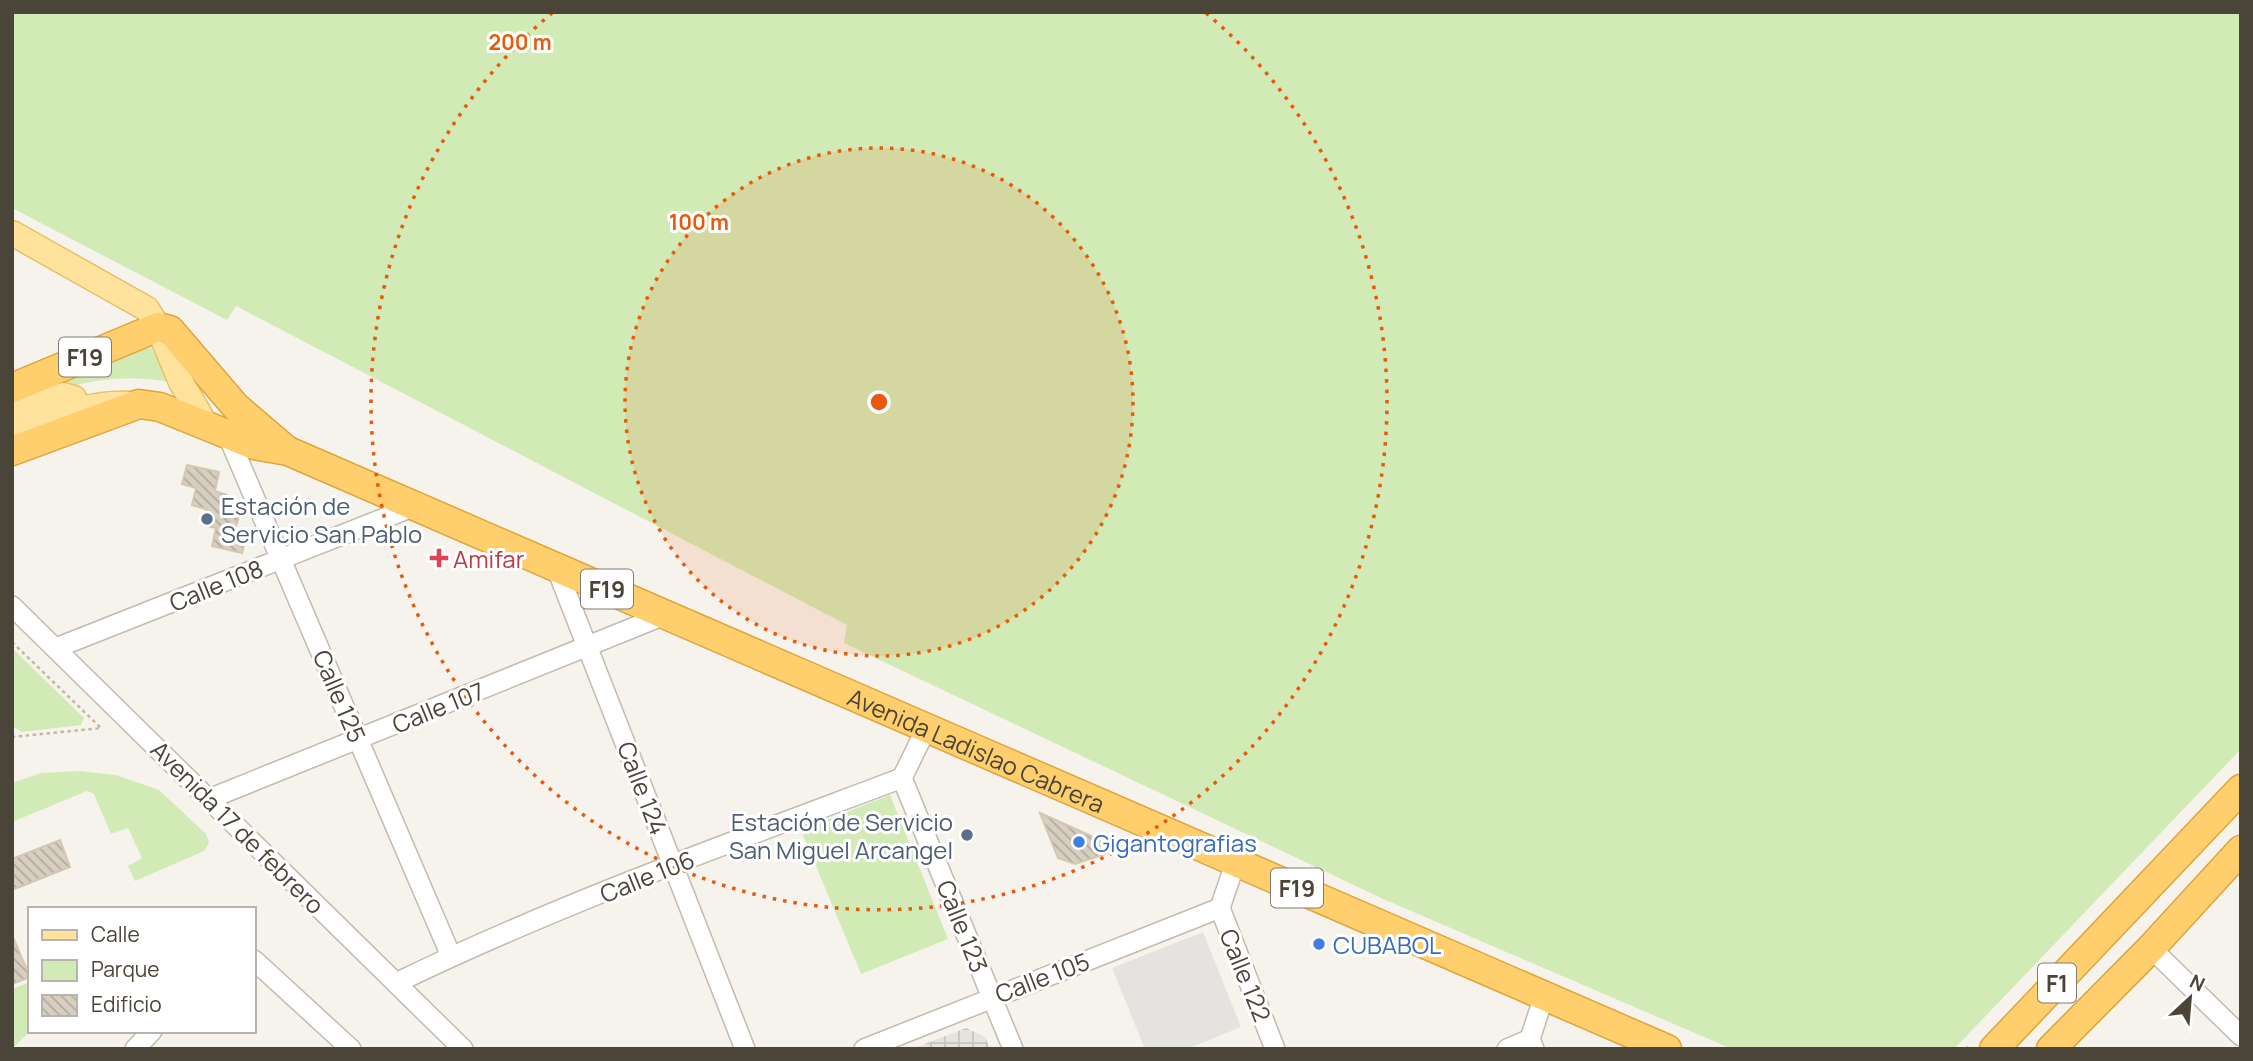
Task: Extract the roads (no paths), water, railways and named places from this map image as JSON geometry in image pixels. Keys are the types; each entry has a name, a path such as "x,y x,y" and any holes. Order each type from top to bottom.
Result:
{"highway":[{"name":"F19","path":"12,388 158,327"},
{"name":"Avenida Ladislao Cabrera","path":"158,327 170,330 228,399 288,451"},
{"name":"F19","path":"12,452 139,404"},
{"name":"Avenida Ladislao Cabrera","path":"139,404 160,407 254,445 288,451 1667,1049"},
{"name":"F1","path":"1976,1048 2241,789"},
{"name":"F1","path":"2051,1049 2151,948 2241,850"}],"main road":[{"path":"12,233 147,309 158,327 169,358 217,431"},
{"name":"Avenida Ladislao Cabrera","path":"12,435 69,402"},
{"name":"Avenida Ladislao Cabrera","path":"12,415 69,402 139,404"}],"street":[{"name":"Calle 125","path":"217,431 282,558 451,956"},
{"name":"Calle 108","path":"56,648 415,506"},
{"name":"Calle 124","path":"556,567 745,1049"},
{"name":"Avenida 17 de febrero","path":"12,606 463,1049"},
{"name":"Calle 107","path":"209,799 667,614"},
{"path":"902,778 927,727"},
{"name":"Calle 106","path":"396,983 451,956 673,864 902,778"},
{"name":"Calle 123","path":"902,778 1013,1049"},
{"name":"Calle 122","path":"1236,861 1220,908 1275,1049"},
{"name":"Calle 105","path":"864,1049 992,996 1220,908"},
{"path":"2151,948 2241,1036"},
{"path":"256,962 351,1049"},
{"path":"1507,1049 1532,1044 1544,996"},
{"path":"135,1049 150,1033"}],"place":[{"name":"Estación de Servicio San Pablo","path":"207,519"},
{"name":"Amifar","path":"439,558"},
{"name":"Estación de Servicio San Miguel Arcangel","path":"967,835"},
{"name":"Gigantografias","path":"1079,842"},
{"name":"CUBABOL","path":"1319,944"}]}
